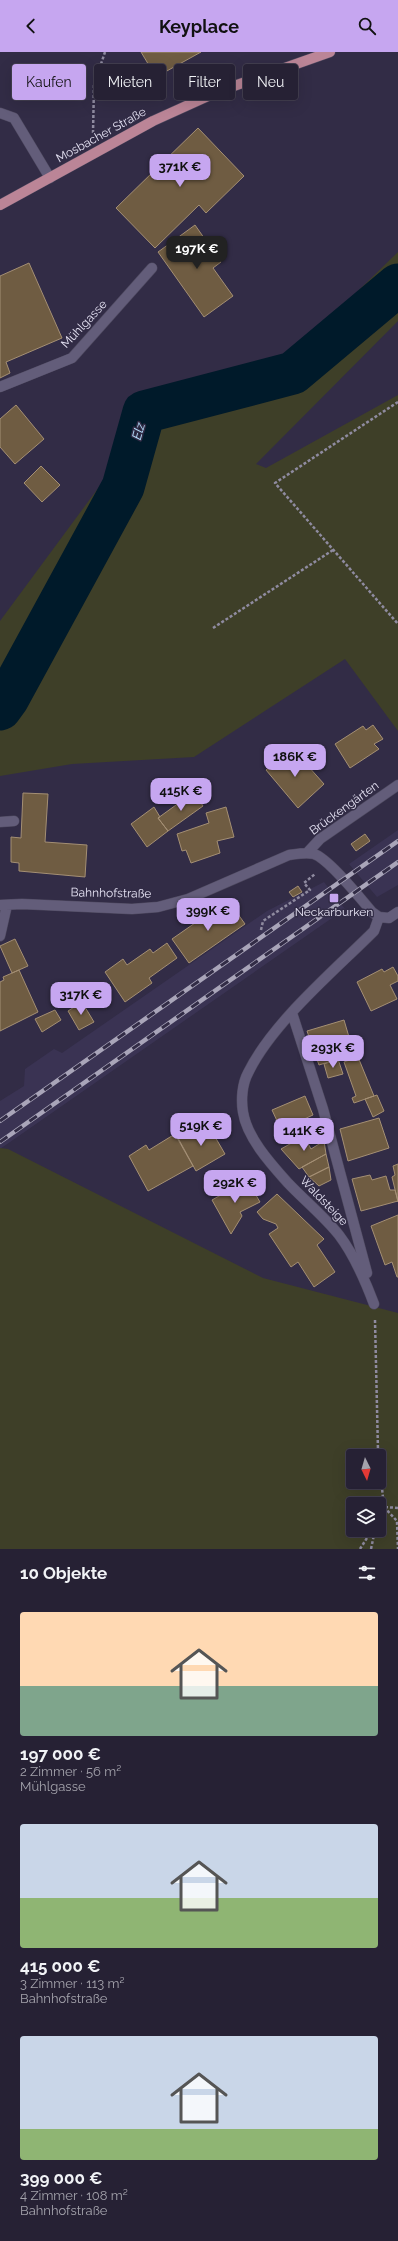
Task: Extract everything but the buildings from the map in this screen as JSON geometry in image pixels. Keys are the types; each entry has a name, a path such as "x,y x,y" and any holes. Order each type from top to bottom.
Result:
{"main road":[{"name":"Mosbacher Straße","path":"0,205 153,121 217,92 330,52"}],"street":[{"path":"0,113 14,118 50,178"},
{"name":"Mühlgasse","path":"0,387 72,358 152,268"},
{"name":"Brückengärten","path":"307,853 320,840 398,785"},
{"path":"0,822 14,821"},
{"path":"307,853 315,855 327,863 372,912 379,917 389,918 398,912"},
{"name":"Bahnhofstraße","path":"3,905 132,909 158,907 188,899 289,855 307,853"},
{"path":"0,936 3,905"},
{"name":"Waldsteige","path":"374,1304 360,1267 339,1234 287,1182 261,1150 250,1133 243,1113 242,1096 247,1074 265,1044 292,1014 374,931 379,917"},
{"path":"292,1014 323,1109 355,1225 374,1304"}],"path":[{"path":"93,154 94,85 104,52"},
{"path":"398,403 275,483 398,624"},
{"path":"213,628 334,550"},
{"path":"261,930 263,921 310,890"},
{"path":"374,1304 378,1451 383,1497"},
{"path":"386,1507 398,1508"},
{"path":"386,1509 397,1520 398,1549"},
{"path":"360,1549 368,1537"},
{"path":"371,1549 372,1537"}],"shaded area":[{"path":"398,830 398,885 377,897 349,864"},
{"path":"324,882 345,909 0,1149 0,1101 24,1086 25,1069 54,1049 62,1053 267,911"}],"green space":[{"path":"398,252 398,321 256,464 266,468 398,395 398,731 345,659 194,757 72,764 0,776 0,621 158,407 290,357"},
{"path":"0,1148 8,1149 263,1278 398,1313 398,1549 0,1549"}],"waterway":[{"name":"Elz","path":"0,709 8,698 123,487 144,412 293,373 398,285"}],"railway":[{"path":"0,1121 398,841"},
{"path":"0,1142 398,862"}],"place":[{"name":"Neckarburken","path":"334,898"}]}
